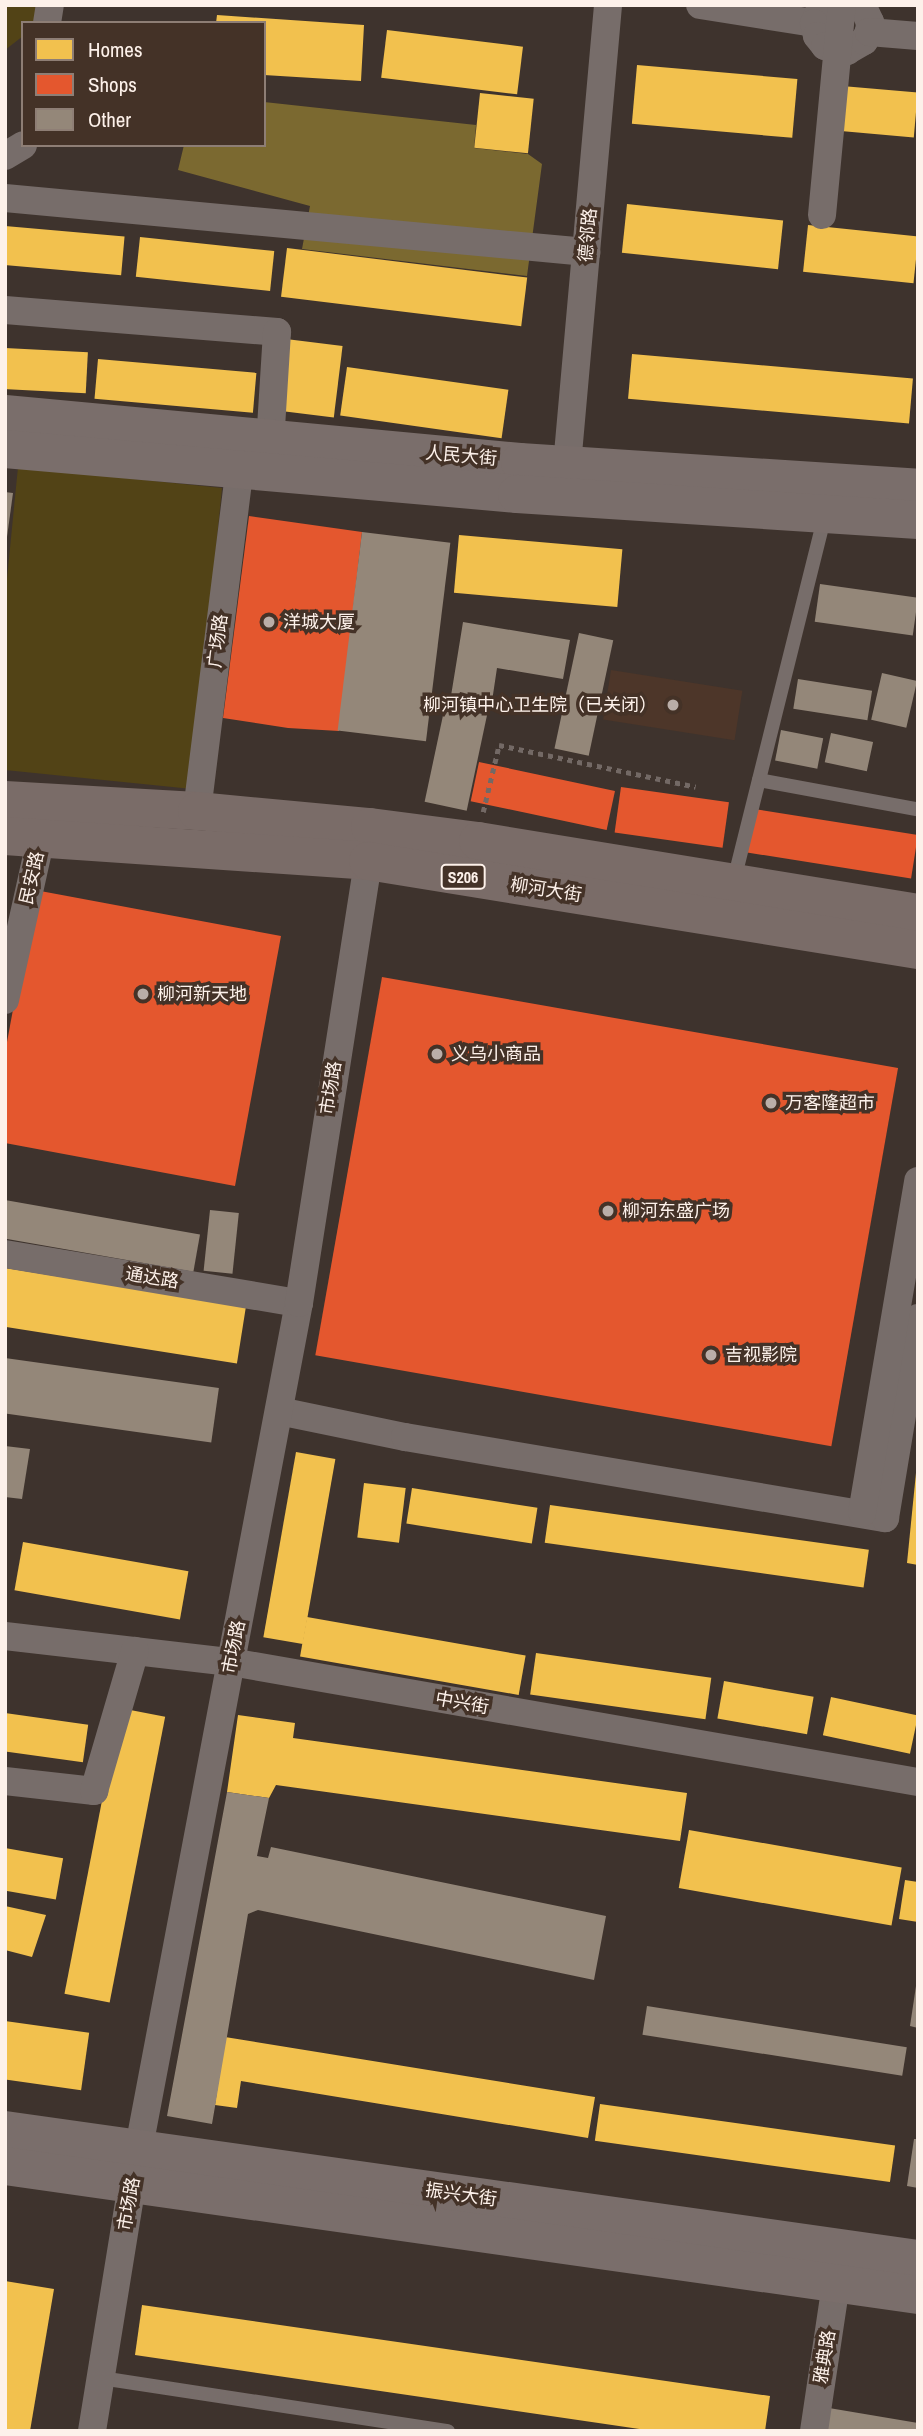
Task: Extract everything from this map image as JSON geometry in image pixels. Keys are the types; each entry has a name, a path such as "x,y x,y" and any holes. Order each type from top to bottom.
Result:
{"main road":[{"name":"S206","path":"5,800 197,811 478,841 918,913"},
{"name":"柳河大街","path":"23,837 368,861 918,950"}],"street":[{"name":"德邻路","path":"567,465 608,5"},
{"path":"700,5 818,14 817,36 825,46 837,51 857,48 866,18 918,36"},
{"path":"822,215 842,5"},
{"path":"5,156 21,146"},
{"path":"5,198 586,252"},
{"name":"广场路","path":"5,310 277,332 259,461 197,811"},
{"name":"人民大街","path":"5,414 259,461 825,515 918,520"},
{"name":"人民大街","path":"5,449 259,461 567,465 918,488"},
{"name":"民安路","path":"5,1000 23,837"},
{"name":"市场路","path":"92,2431 136,2167 299,1303 368,861"},
{"path":"874,1516 918,1181"},
{"name":"通达路","path":"5,1254 299,1303"},
{"path":"874,1516 918,1318"},
{"path":"279,1410 405,1437 874,1516"},
{"name":"中兴街","path":"5,1636 231,1662 918,1782"},
{"path":"5,1781 94,1791 135,1651"},
{"name":"振兴大街","path":"5,2130 136,2167 836,2284 918,2295"},
{"name":"振兴大街","path":"5,2166 136,2167 918,2259"},
{"name":"雅典路","path":"814,2431 836,2284"}],"lane":[{"path":"734,881 825,515"},
{"path":"759,780 916,809"},
{"path":"101,2378 448,2431"}],"path":[{"path":"478,841 499,745 696,787"}],"shaded area":[{"path":"5,5 59,5 40,21 21,21 21,38 5,50"},
{"path":"266,102 476,125 474,148 528,154 542,164 527,276 302,249 310,206 178,170 184,147 266,147"},
{"path":"18,467 222,488 192,789 5,770 5,599"},
{"name":"柳河镇中心卫生院（已关闭）","path":"611,670 742,691 735,740 603,719"}],"building: Homes":[{"path":"217,15 364,25 361,81 266,75 266,21 216,21"},
{"path":"387,30 523,47 517,94 381,78"},
{"path":"637,65 797,79 792,138 632,124"},
{"path":"842,86 918,93 914,137 838,131"},
{"path":"480,93 534,99 528,153 474,148"},
{"path":"627,204 783,220 778,269 622,253"},
{"path":"808,225 918,237 913,283 803,272"},
{"path":"5,226 125,236 121,275 5,265"},
{"path":"140,237 274,251 270,291 136,277"},
{"path":"287,248 527,277 521,326 281,297"},
{"path":"286,339 343,346 334,417 277,410"},
{"path":"5,348 88,352 86,393 5,389"},
{"path":"632,354 913,379 909,423 628,399"},
{"path":"98,359 256,373 253,413 95,399"},
{"path":"347,367 508,390 502,438 340,416"},
{"path":"459,535 622,549 617,607 454,593"},
{"path":"5,1268 246,1306 237,1363 5,1327"},
{"path":"296,1452 335,1459 303,1644 263,1637"},
{"path":"918,1473 918,1565 907,1563"},
{"path":"364,1483 406,1488 399,1543 357,1538"},
{"path":"412,1488 537,1508 532,1543 406,1524"},
{"path":"550,1505 869,1550 864,1587 545,1543"},
{"path":"23,1542 188,1571 180,1619 14,1590"},
{"path":"307,1617 526,1656 519,1695 300,1656"},
{"path":"536,1653 711,1678 705,1719 530,1695"},
{"path":"724,1681 814,1697 807,1734 717,1718"},
{"path":"831,1697 918,1715 910,1754 823,1735"},
{"path":"120,1708 165,1717 110,2002 64,1994"},
{"path":"5,1713 88,1725 83,1762 5,1751"},
{"path":"238,1715 295,1723 293,1738 687,1793 680,1841 276,1785 269,1798 227,1792"},
{"path":"689,1830 902,1868 891,1926 679,1888"},
{"path":"5,1848 63,1858 56,1900 5,1891"},
{"path":"905,1880 918,1882 918,1922 899,1919"},
{"path":"5,1906 46,1915 32,1957 5,1950"},
{"path":"5,2021 89,2033 81,2090 5,2080"},
{"path":"225,2037 595,2097 588,2138 241,2081 237,2108 215,2105"},
{"path":"600,2104 895,2145 890,2182 595,2141"},
{"path":"5,2281 54,2289 30,2431 5,2431"},
{"path":"142,2305 770,2396 765,2431 653,2431 135,2355"}],"building: Shops":[{"path":"249,516 362,532 339,731 288,728 223,718"},
{"path":"479,762 615,791 607,830 471,801"},
{"path":"621,787 729,802 723,848 615,833"},
{"path":"754,809 918,835 911,878 747,852"},
{"name":"柳河新天地","path":"35,890 281,936 235,1186 5,1143 5,1053"},
{"name":"柳河东盛广场","path":"382,977 898,1068 831,1446 315,1355"}],"building: Other":[{"path":"5,492 13,493 7,537 5,537"},
{"path":"362,532 450,543 426,741 338,731"},
{"path":"820,584 918,598 913,635 815,622"},
{"path":"463,622 570,640 563,679 497,668 491,708 450,702"},
{"path":"579,633 613,640 589,756 554,748"},
{"path":"882,673 917,681 906,728 871,720"},
{"path":"798,679 872,691 867,720 793,709"},
{"path":"445,706 487,715 467,811 425,802"},
{"path":"781,730 823,738 817,769 775,760"},
{"path":"831,733 873,742 867,771 825,762"},
{"path":"5,1200 200,1234 193,1272 5,1239"},
{"path":"210,1210 239,1213 232,1274 204,1271"},
{"path":"5,1358 219,1388 211,1443 5,1414"},
{"path":"5,1446 30,1449 22,1499 5,1497"},
{"path":"227,1792 269,1798 257,1856 268,1858 271,1847 606,1916 594,1980 258,1910 248,1914 212,2124 167,2116"},
{"path":"918,1986 918,2028 910,2026"},
{"path":"647,2006 907,2047 902,2076 642,2035"},
{"path":"914,2139 918,2139 918,2188 907,2186"},
{"path":"829,2408 918,2423 918,2431 825,2431"}],"place":[{"name":"洋城大厦","path":"269,622"},
{"name":"柳河镇中心卫生院（已关闭）","path":"673,705"},
{"name":"柳河新天地","path":"143,994"},
{"name":"义乌小商品","path":"437,1054"},
{"name":"万客隆超市","path":"771,1103"},
{"name":"柳河东盛广场","path":"608,1211"},
{"name":"吉视影院","path":"711,1355"}]}
